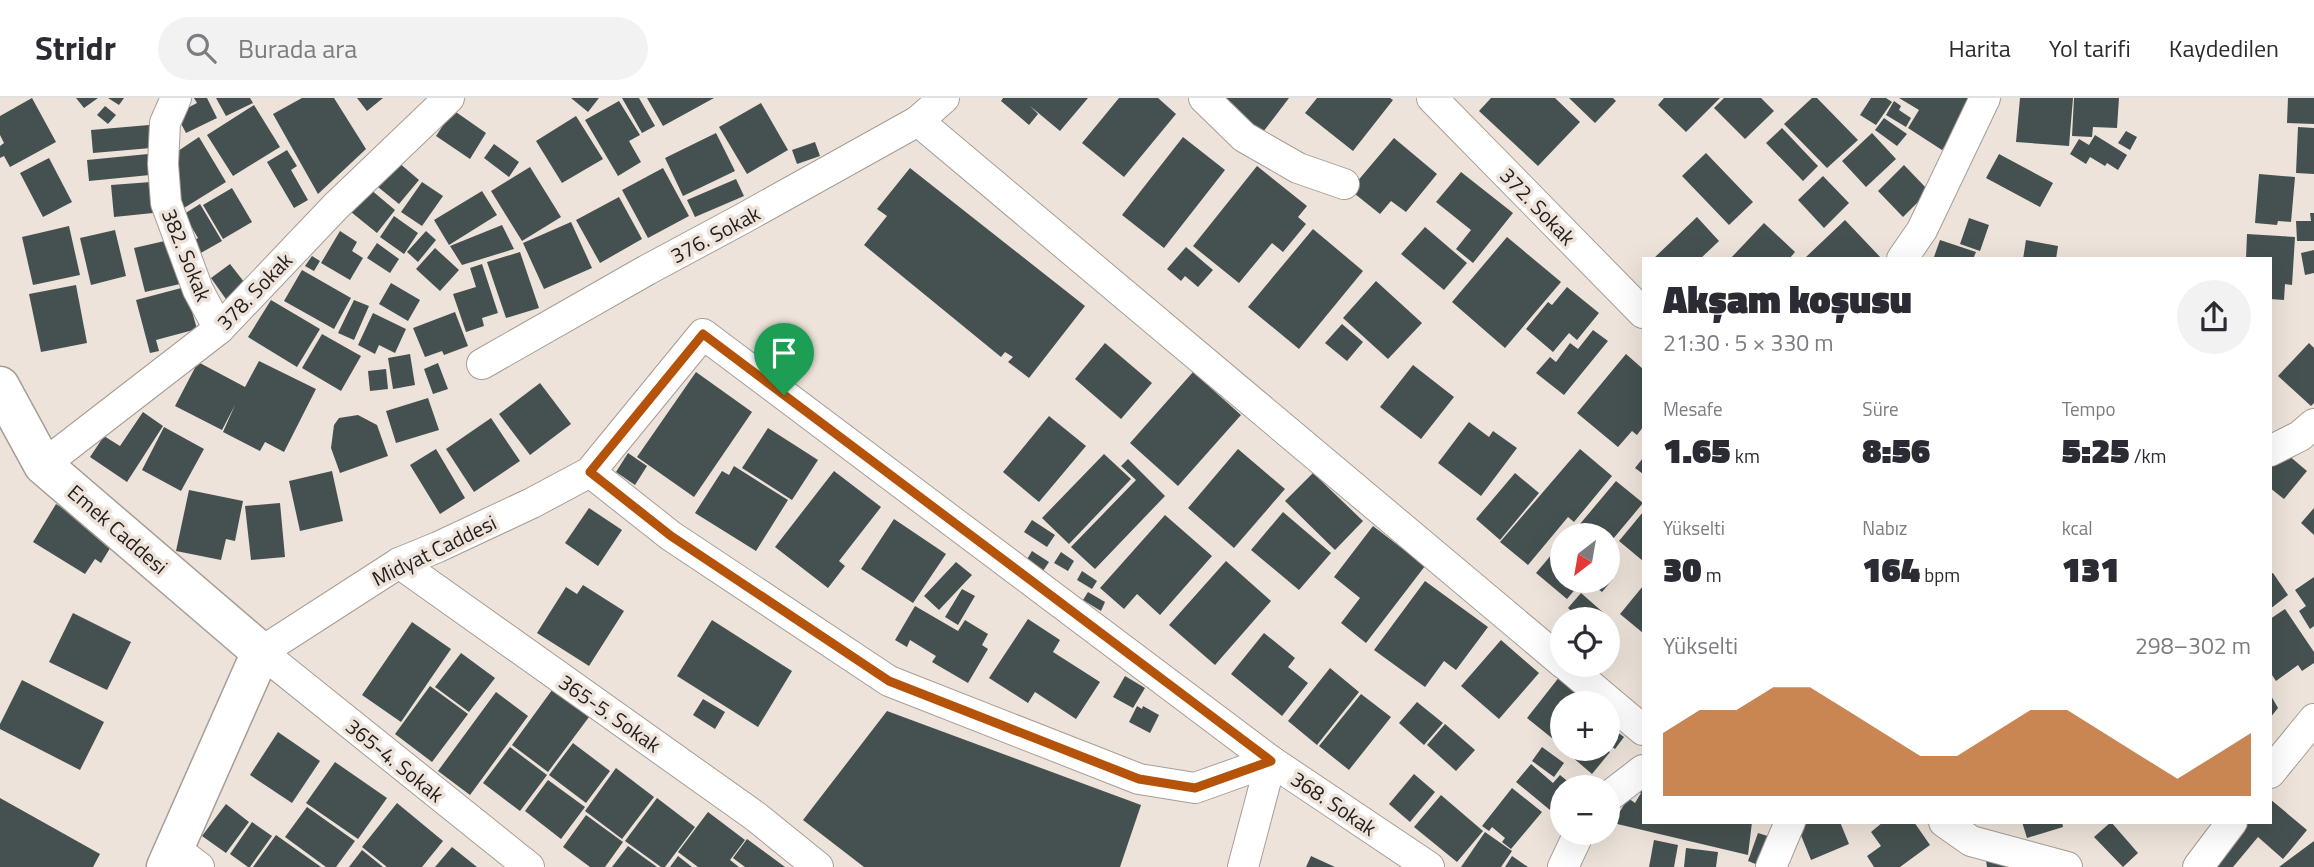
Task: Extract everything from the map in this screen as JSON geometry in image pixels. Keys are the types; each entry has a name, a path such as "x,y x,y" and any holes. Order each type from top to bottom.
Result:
{"street":[{"name":"382. Sokak","path":"176,98 165,123 163,164 166,203 198,290 219,329"},
{"name":"378. Sokak","path":"43,465 219,329 336,206 449,98"},
{"name":"376. Sokak","path":"482,364 918,121 944,98"},
{"path":"1204,98 1244,137 1298,168 1344,184"},
{"name":"372. Sokak","path":"1432,98 1642,312"},
{"path":"1903,257 1922,230 1985,98"},
{"path":"918,121 1550,652"},
{"name":"Midyat Caddesi","path":"261,652 399,563 532,503 590,472 703,334"},
{"name":"368. Sokak","path":"703,334 1271,761 1429,867"},
{"name":"Emek Caddesi","path":"0,386 43,465 261,652"},
{"path":"2272,450 2300,436 2314,424"},
{"path":"590,472 671,536 889,681 1139,779 1195,788 1271,761"},
{"name":"365-5. Sokak","path":"399,563 755,816 818,867"},
{"path":"180,861 261,652"},
{"name":"365-4. Sokak","path":"261,652 530,867"},
{"path":"1580,677 1642,729"},
{"path":"2272,771 2314,719"},
{"path":"1243,867 1271,761"},
{"path":"1620,788 1642,771"},
{"path":"1771,867 1789,824"},
{"path":"1946,824 1975,854 2067,867"},
{"path":"2198,867 2230,824"},
{"path":"1563,867 1573,845"}],"building":[{"path":"32,98 56,142 10,167 4,156 0,158 0,146 4,143 0,135 0,116"},
{"path":"76,98 98,98 84,108"},
{"path":"108,98 124,98 119,105"},
{"path":"194,98 207,98 217,118 186,133 176,114 197,103"},
{"path":"216,98 250,98 253,103 226,116"},
{"path":"302,98 334,98 366,149 318,194 273,114"},
{"path":"357,98 383,98 367,111"},
{"path":"571,98 599,98 588,112"},
{"path":"622,98 639,98 655,126 642,133"},
{"path":"647,98 714,98 663,126"},
{"path":"1003,98 1088,98 1060,131 1030,106 1038,114 1029,125 1001,101"},
{"path":"1119,98 1158,98 1176,114 1124,177 1082,143"},
{"path":"1212,98 1289,98 1260,136"},
{"path":"1317,98 1393,100 1353,151 1305,113"},
{"path":"1491,98 1555,98 1580,122 1538,166 1479,111"},
{"path":"1569,98 1613,98 1616,101 1595,123"},
{"path":"1664,98 1720,98 1686,132 1658,105"},
{"path":"1724,98 1761,98 1774,111 1745,139 1714,108"},
{"path":"1812,98 1817,98 1858,140 1827,168 1784,124"},
{"path":"1871,98 1886,98 1892,102 1876,125 1860,115"},
{"path":"1899,98 1970,98 1961,113 1966,116 1942,150 1908,128 1919,110"},
{"path":"2020,98 2073,98 2069,146 2016,142"},
{"path":"2074,98 2119,98 2117,128 2093,127 2092,137 2072,136"},
{"path":"2288,98 2314,98 2314,124 2287,123"},
{"path":"619,101 640,135 629,141 641,162 618,176 585,120"},
{"path":"1894,101 1901,106 1899,110 1911,118 1906,127 1886,115"},
{"path":"761,103 788,150 747,174 719,127"},
{"path":"254,105 280,147 233,176 207,135"},
{"path":"105,106 116,115 108,124 97,115"},
{"path":"453,110 486,133 470,159 436,136"},
{"path":"576,116 603,159 562,183 536,141"},
{"path":"1884,118 1907,134 1897,146 1875,130"},
{"path":"149,125 151,148 93,153 91,130"},
{"path":"2298,127 2314,128 2314,174 2296,173"},
{"path":"1782,128 1818,166 1803,181 1766,143"},
{"path":"2126,131 2137,137 2130,150 2118,143"},
{"path":"716,133 735,171 683,196 665,158"},
{"path":"1872,133 1896,159 1866,187 1842,161"},
{"path":"2095,135 2127,155 2118,170 2090,157 2086,164 2070,154 2079,139 2089,145"},
{"path":"199,137 226,182 184,208 175,192 178,151"},
{"path":"1183,137 1225,170 1164,248 1122,215"},
{"path":"1394,138 1437,174 1406,212 1391,201 1380,214 1350,190"},
{"path":"815,142 820,156 797,164 792,150"},
{"path":"494,144 519,162 509,177 484,158"},
{"path":"287,150 297,166 291,170 308,200 294,208 267,162"},
{"path":"1706,153 1753,202 1729,225 1682,176"},
{"path":"148,154 150,175 89,181 87,160"},
{"path":"1999,154 2053,183 2040,207 1986,178"},
{"path":"49,158 72,202 43,217 20,173"},
{"path":"398,162 419,180 399,204 378,187"},
{"path":"1904,165 1929,191 1903,217 1878,191"},
{"path":"1257,166 1307,206 1298,217 1306,224 1283,252 1272,243 1239,283 1193,246"},
{"path":"530,167 561,217 522,241 491,191"},
{"path":"663,168 689,216 648,238 622,190"},
{"path":"910,168 1085,306 1029,378 1008,362 1013,357 1005,352 1001,357 864,245 887,216 877,209"},
{"path":"1461,172 1513,213 1473,263 1456,249 1471,230 1436,202"},
{"path":"2259,174 2295,177 2291,222 2278,221 2277,225 2255,223"},
{"path":"1823,176 1849,203 1824,228 1798,200"},
{"path":"736,179 744,196 695,217 687,200"},
{"path":"151,182 153,213 114,217 111,185"},
{"path":"422,182 443,196 422,226 401,212"},
{"path":"232,188 252,222 223,239 203,205"},
{"path":"370,189 395,210 377,233 351,212"},
{"path":"482,191 497,215 449,245 434,220"},
{"path":"619,197 642,239 600,263 576,220"},
{"path":"200,204 222,241 199,254 191,242 198,238 184,214"},
{"path":"2310,213 2314,213 2314,241 2297,241 2296,221 2311,221"},
{"path":"394,216 418,233 404,254 380,237"},
{"path":"1697,217 1719,241 1702,257 1655,257"},
{"path":"1969,218 1989,225 1980,251 1960,244"},
{"path":"1845,220 1880,257 1806,257"},
{"path":"571,222 592,268 544,289 523,243"},
{"path":"1764,223 1795,252 1791,257 1732,257"},
{"path":"502,225 514,249 462,265 450,246"},
{"path":"69,226 80,275 33,285 22,237"},
{"path":"1425,227 1467,263 1444,290 1401,254"},
{"path":"1313,229 1363,271 1299,349 1248,307"},
{"path":"115,230 126,276 91,285 80,238"},
{"path":"340,231 357,242 352,251 363,258 350,280 321,263"},
{"path":"426,231 436,240 418,262 407,252"},
{"path":"2247,234 2295,237 2292,285 2285,284 2284,300 2272,299 2272,257 2246,257"},
{"path":"1507,237 1561,282 1505,348 1452,302"},
{"path":"169,240 180,284 145,292 134,248"},
{"path":"1940,240 1976,252 1974,257 1934,257"},
{"path":"2026,240 2058,246 2056,257 2023,257"},
{"path":"377,243 399,259 390,273 367,258"},
{"path":"1186,247 1213,270 1198,287 1185,276 1181,281 1167,269"},
{"path":"435,248 459,270 440,291 416,269"},
{"path":"2314,250 2314,273 2305,275 2301,253"},
{"path":"520,252 539,308 506,318 487,262"},
{"path":"312,256 320,261 314,271 305,266"},
{"path":"230,264 248,287 228,302 211,278"},
{"path":"482,264 498,313 482,318 484,326 466,332 453,294 476,287 470,268"},
{"path":"302,270 351,298 334,329 284,301"},
{"path":"1376,281 1422,323 1388,359 1343,318"},
{"path":"391,283 420,300 408,321 379,304"},
{"path":"76,285 87,343 41,352 29,294"},
{"path":"185,287 197,329 156,340 159,351 150,353 136,300"},
{"path":"1567,287 1599,313 1577,340 1569,333 1553,352 1526,329 1548,302 1552,305"},
{"path":"271,300 320,329 297,367 248,337"},
{"path":"354,300 369,306 354,340 338,333"},
{"path":"455,312 468,346 444,355 442,351 425,357 413,328"},
{"path":"373,313 406,329 395,353 379,345 375,354 358,345"},
{"path":"1342,324 1363,342 1347,361 1325,343"},
{"path":"1593,330 1608,341 1564,395 1536,373 1550,357 1556,362 1570,343 1578,349"},
{"path":"322,334 361,356 341,391 302,368"},
{"path":"1105,343 1152,383 1121,419 1075,379"},
{"path":"2309,343 2314,348 2314,403 2311,406 2278,376"},
{"path":"410,354 415,385 393,389 388,358"},
{"path":"1626,354 1642,368 1642,428 1637,435 1632,431 1618,447 1577,413"},
{"path":"259,361 316,389 284,452 265,442 260,451 223,432 235,405 222,430 175,406 198,362 245,387"},
{"path":"438,363 448,389 433,394 424,369"},
{"path":"1413,365 1454,397 1421,439 1380,407"},
{"path":"386,369 388,389 370,391 368,371"},
{"path":"696,372 752,412 694,497 637,457"},
{"path":"1193,372 1241,415 1178,486 1130,443"},
{"path":"540,383 571,424 530,455 499,414"},
{"path":"428,398 439,430 396,443 386,411"},
{"path":"143,412 163,426 127,482 90,457 104,436 120,446"},
{"path":"358,415 377,425 388,456 340,473 331,448 334,425 339,418"},
{"path":"1049,416 1086,446 1039,502 1003,472"},
{"path":"491,418 520,461 474,492 446,449"},
{"path":"1469,422 1489,437 1493,431 1517,448 1481,496 1438,463"},
{"path":"164,427 204,449 181,491 142,470"},
{"path":"768,428 818,460 792,500 742,468"},
{"path":"436,449 465,498 440,514 410,465"},
{"path":"1238,449 1285,489 1234,548 1188,508"},
{"path":"1580,449 1612,476 1574,522 1568,517 1563,523 1550,523 1550,539 1528,565 1500,542"},
{"path":"2281,449 2307,471 2284,499 2272,490 2272,460"},
{"path":"628,453 647,466 635,485 616,472"},
{"path":"1104,454 1131,479 1069,544 1042,518"},
{"path":"1128,459 1165,496 1095,569 1071,547 1136,480 1121,466"},
{"path":"1642,459 1642,473 1635,468"},
{"path":"734,466 788,500 756,551 695,513 722,471 729,475"},
{"path":"332,471 343,521 300,531 289,481"},
{"path":"834,471 881,507 839,561 845,566 828,588 775,547"},
{"path":"1313,473 1363,521 1335,550 1285,501"},
{"path":"1515,473 1539,493 1500,540 1476,519"},
{"path":"1616,481 1642,504 1620,531 1620,523 1581,523"},
{"path":"189,490 243,501 235,541 226,539 221,560 176,551"},
{"path":"280,503 285,557 251,560 245,506"},
{"path":"56,504 115,540 101,563 95,559 85,574 33,542"},
{"path":"589,508 622,530 598,566 565,543"},
{"path":"2314,508 2314,535 2301,523"},
{"path":"1283,512 1331,553 1299,590 1251,550"},
{"path":"1642,513 1642,560 1620,540"},
{"path":"1165,515 1212,556 1160,615 1137,594 1124,609 1100,588"},
{"path":"894,519 946,554 913,603 861,569"},
{"path":"1032,520 1055,535 1047,547 1024,532"},
{"path":"1373,526 1425,566 1366,643 1341,623 1360,598 1334,577"},
{"path":"1032,551 1049,562 1043,571 1026,561"},
{"path":"1061,552 1074,561 1068,571 1054,563"},
{"path":"1550,556 1550,585 1536,573"},
{"path":"1226,561 1271,601 1215,665 1169,625"},
{"path":"956,562 972,575 939,610 924,596"},
{"path":"1082,571 1097,581 1092,589 1077,580"},
{"path":"2272,573 2288,595 2272,607"},
{"path":"2314,577 2314,626 2310,629 2299,611 2306,606 2295,590"},
{"path":"1425,581 1488,627 1456,670 1444,661 1425,687 1374,650"},
{"path":"583,585 624,611 589,666 537,633 566,587 577,594"},
{"path":"1642,587 1642,632 1620,614"},
{"path":"962,589 975,596 958,625 945,617"},
{"path":"1088,592 1105,602 1101,611 1083,600"},
{"path":"1560,593 1572,593 1567,599"},
{"path":"1581,593 1597,607 1569,607"},
{"path":"915,606 958,631 965,620 988,634 982,645 988,649 968,683 932,662 936,656 910,640 907,647 895,640"},
{"path":"2285,609 2314,652 2314,663 2302,671 2298,665 2276,681 2272,675 2272,618"},
{"path":"73,613 131,642 107,690 49,662"},
{"path":"1028,619 1060,640 1053,652 1100,682 1076,719 1035,692 1028,703 989,678"},
{"path":"712,620 792,671 758,727 677,676"},
{"path":"412,622 451,649 401,722 362,695"},
{"path":"1264,633 1295,658 1288,667 1308,683 1282,716 1231,674"},
{"path":"1501,640 1539,673 1499,719 1461,686"},
{"path":"461,653 495,678 469,712 435,687"},
{"path":"1330,668 1359,692 1317,745 1288,721"},
{"path":"1125,676 1145,688 1133,708 1113,697"},
{"path":"1559,677 1579,691 1550,691 1550,737 1527,718"},
{"path":"22,680 104,722 80,770 0,729"},
{"path":"430,686 468,714 432,762 395,734"},
{"path":"552,690 589,717 548,772 512,745"},
{"path":"496,692 528,716 470,795 438,771"},
{"path":"1361,694 1391,717 1349,770 1319,746"},
{"path":"2272,698 2278,708 2272,716"},
{"path":"703,699 725,712 715,729 693,715"},
{"path":"1417,702 1443,723 1424,745 1399,723"},
{"path":"1137,706 1142,709 1143,706 1159,715 1150,733 1129,722"},
{"path":"887,711 1141,805 1120,867 864,867 803,820"},
{"path":"1445,724 1475,750 1456,771 1427,745"},
{"path":"278,732 320,761 292,803 250,775"},
{"path":"573,743 610,771 586,803 549,775"},
{"path":"510,747 547,775 520,811 483,783"},
{"path":"1542,747 1550,753 1550,761 1564,763 1555,775 1551,775 1532,761"},
{"path":"1577,761 1603,761 1592,774"},
{"path":"335,762 387,798 358,839 306,803"},
{"path":"1531,764 1550,780 1550,810 1516,782"},
{"path":"616,768 654,797 622,839 585,811"},
{"path":"1414,774 1435,792 1410,822 1389,804"},
{"path":"1642,775 1642,824 1752,824 1748,855 1620,825 1620,811 1628,798 1635,803 1641,793 1634,789"},
{"path":"548,780 585,807 561,839 525,811"},
{"path":"1512,788 1542,812 1511,849 1502,842 1505,838 1492,827 1489,831 1482,826"},
{"path":"1441,795 1483,831 1457,862 1414,827"},
{"path":"0,798 100,854 93,867 0,867"},
{"path":"657,798 695,827 665,867 661,867 625,841"},
{"path":"2272,801 2307,830 2283,859 2258,837 2233,867 2211,867 2238,824 2272,824"},
{"path":"397,803 443,841 422,867 387,867 362,847"},
{"path":"226,804 249,822 226,853 202,836"},
{"path":"307,807 355,841 336,867 326,867 285,837"},
{"path":"708,812 745,840 730,860 739,867 698,867 678,852"},
{"path":"586,815 623,842 605,867 590,867 563,847"},
{"path":"252,822 272,836 248,867 230,854"},
{"path":"1807,824 1841,824 1849,844 1811,860 1798,828"},
{"path":"1881,824 1915,824 1930,845 1900,867 1874,867 1867,856 1881,846 1871,832"},
{"path":"2023,824 2062,824 2063,827 2027,838"},
{"path":"2109,824 2113,824 2138,853 2123,867 2094,837"},
{"path":"1485,832 1512,851 1501,867 1461,867"},
{"path":"1758,833 1774,838 1763,867 1748,861"},
{"path":"276,835 321,867 253,867"},
{"path":"747,839 785,867 745,867 733,858"},
{"path":"1654,840 1678,845 1674,867 1649,867"},
{"path":"2314,841 2314,867 2279,867"},
{"path":"628,846 657,867 612,867"},
{"path":"452,847 477,867 435,867"},
{"path":"1686,848 1718,852 1716,867 1684,867"},
{"path":"362,850 383,867 349,867"},
{"path":"1985,854 2042,867 1987,867"},
{"path":"678,856 692,867 670,867"},
{"path":"1311,856 1335,867 1306,867"},
{"path":"1512,856 1528,867 1505,867"}],"route":[{"path":"703,334 784,395 1271,761 1195,788 1139,779 889,681 671,536 590,472 703,334"}]}
